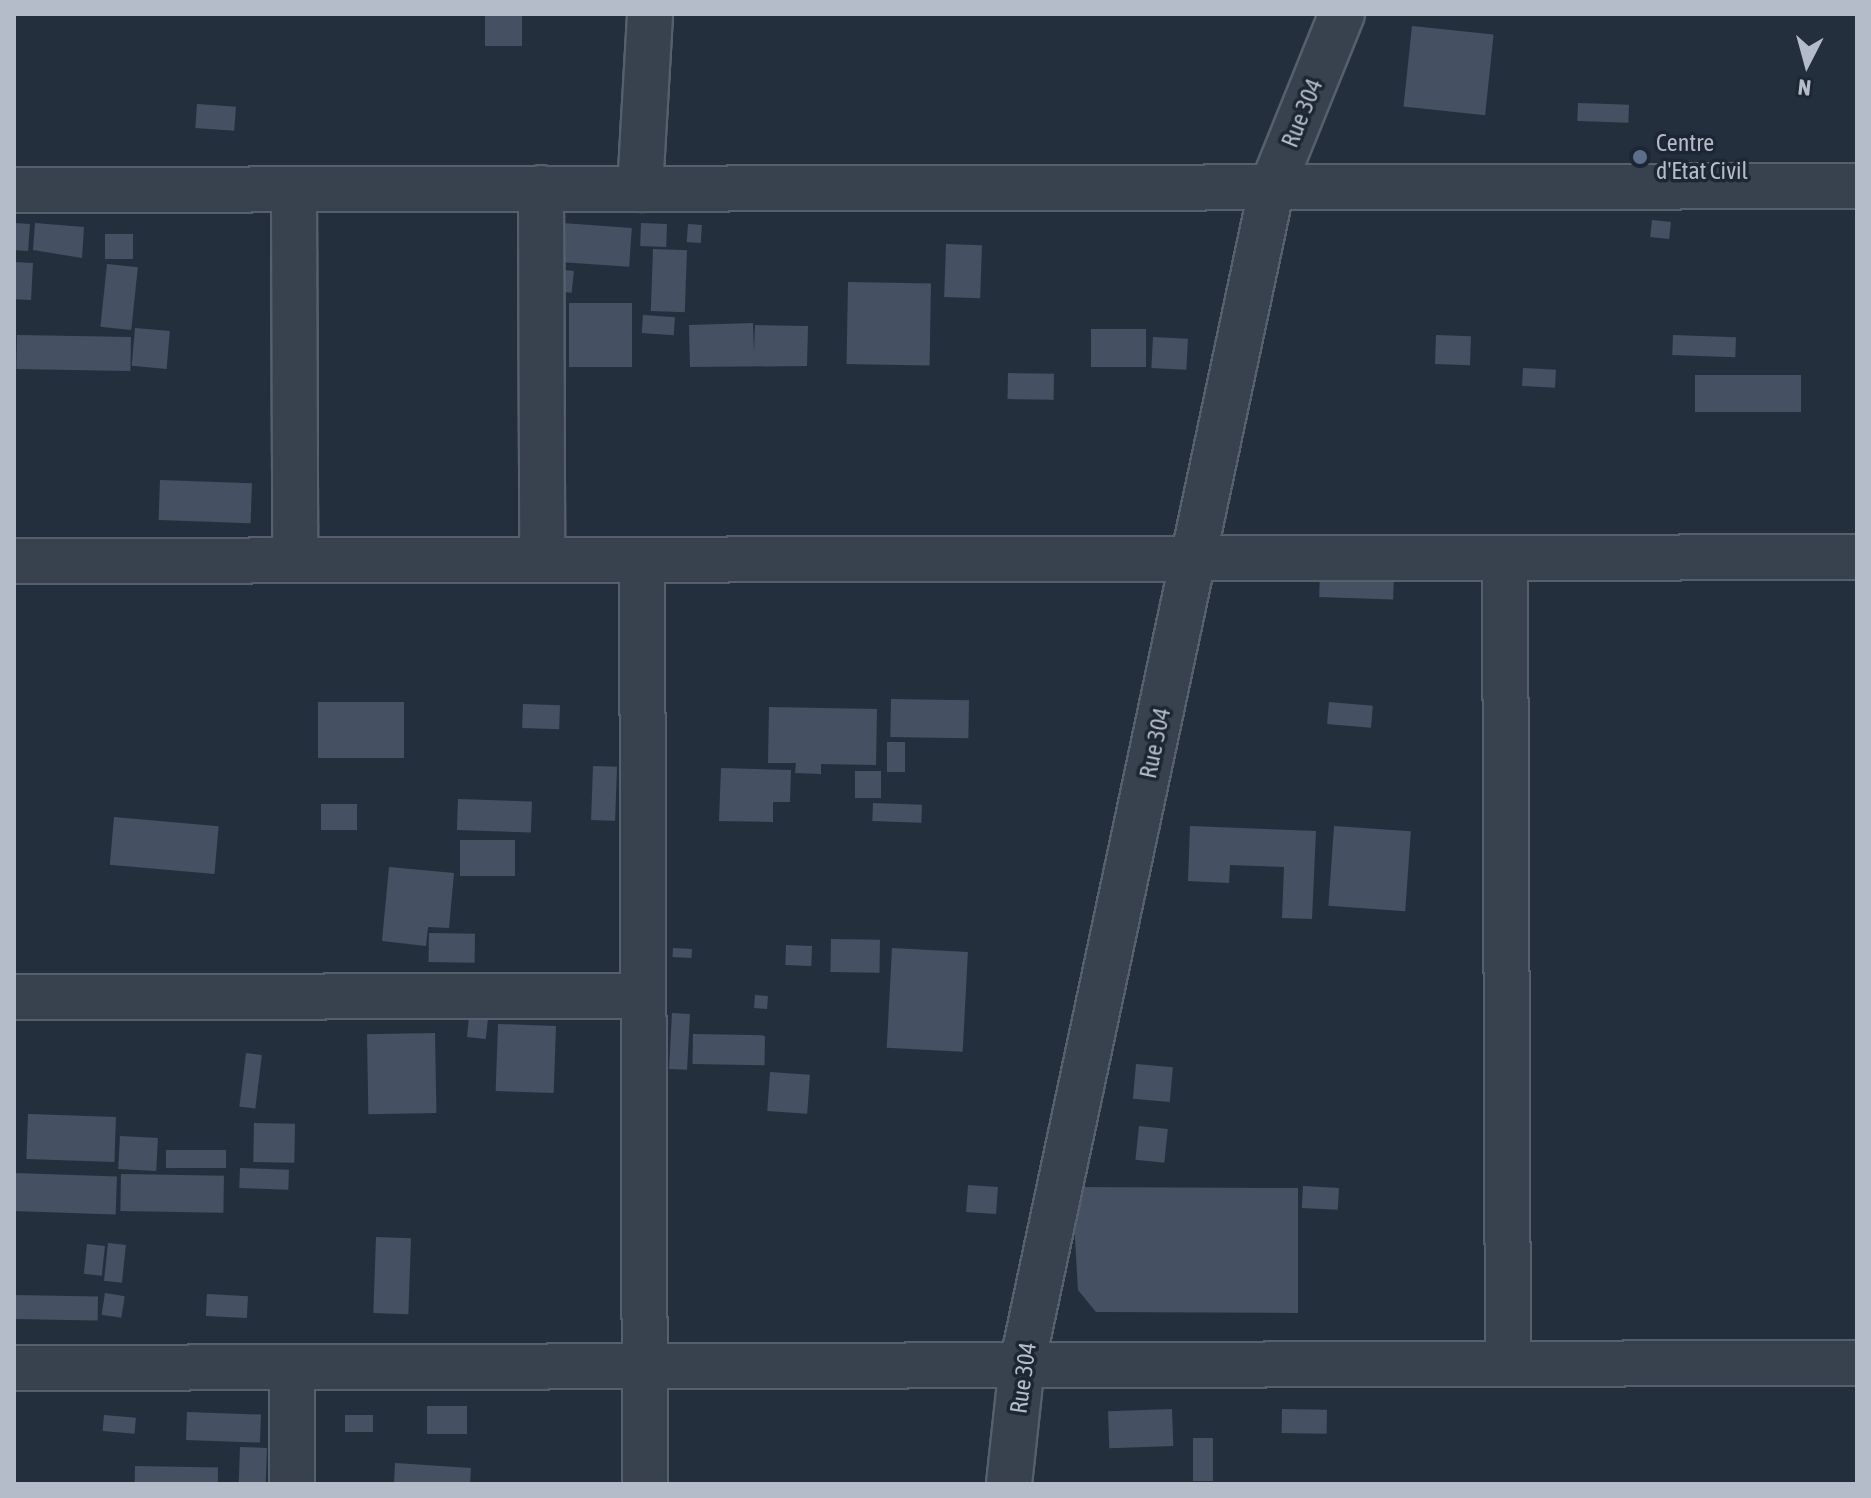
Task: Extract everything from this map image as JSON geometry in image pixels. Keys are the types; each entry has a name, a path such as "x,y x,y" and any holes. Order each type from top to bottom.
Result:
{"street":[{"path":"640,189 650,14"},
{"name":"Rue 304","path":"1009,1484 1022,1365 1272,187 1342,14"},
{"path":"14,190 1857,186"},
{"path":"541,188 542,560"},
{"path":"294,189 295,560"},
{"path":"14,561 1857,557"},
{"path":"1505,558 1508,1364"},
{"path":"642,560 645,1484"},
{"path":"14,997 643,996"},
{"path":"14,1368 1857,1363"},
{"path":"292,1367 292,1484"}],"building":[{"path":"485,14 522,14 522,46 485,46"},
{"path":"1412,26 1494,35 1485,115 1404,107"},
{"path":"1578,103 1629,105 1628,123 1577,121"},
{"path":"197,104 236,107 234,131 195,128"},
{"path":"1652,220 1671,222 1669,239 1650,237"},
{"path":"14,223 30,224 28,251 14,250"},
{"path":"35,223 84,227 82,258 33,250"},
{"path":"562,223 632,228 629,267 559,262"},
{"path":"641,223 667,224 666,247 640,246"},
{"path":"688,224 702,225 701,243 687,242"},
{"path":"105,234 133,234 133,259 105,259"},
{"path":"946,244 982,245 980,298 944,297"},
{"path":"653,249 687,250 685,312 651,311"},
{"path":"14,262 33,263 31,300 14,299"},
{"path":"107,264 138,267 131,330 100,327"},
{"path":"555,269 574,271 572,293 553,291"},
{"path":"848,282 931,283 930,365 847,364"},
{"path":"569,303 632,303 632,367 569,367"},
{"path":"643,315 675,317 674,335 642,333"},
{"path":"753,323 754,353 755,325 808,326 807,366 690,367 689,325"},
{"path":"135,328 170,331 167,369 132,366"},
{"path":"1091,329 1146,329 1146,367 1091,367"},
{"path":"17,335 131,337 130,371 16,369"},
{"path":"1436,335 1471,336 1470,365 1435,364"},
{"path":"1673,335 1736,337 1735,357 1672,355"},
{"path":"1153,337 1188,339 1186,370 1151,368"},
{"path":"1523,368 1556,370 1555,388 1522,386"},
{"path":"1008,373 1054,374 1054,400 1008,399"},
{"path":"1695,375 1801,375 1801,412 1695,412"},
{"path":"160,480 252,483 251,523 159,520"},
{"path":"1320,573 1394,576 1393,600 1319,597"},
{"path":"891,699 969,700 968,738 890,737"},
{"path":"318,702 404,702 404,758 318,758"},
{"path":"1329,702 1373,706 1371,728 1327,724"},
{"path":"523,704 560,705 559,729 522,728"},
{"path":"769,707 877,709 876,765 821,764 821,774 795,773 796,763 768,763"},
{"path":"887,742 905,742 905,772 887,772"},
{"path":"593,766 617,767 615,821 591,820"},
{"path":"721,768 791,770 790,802 773,802 773,822 719,821"},
{"path":"855,771 881,771 881,798 855,798"},
{"path":"458,799 532,802 531,833 457,830"},
{"path":"873,803 922,805 921,823 872,821"},
{"path":"321,804 357,804 357,830 321,830"},
{"path":"114,817 219,826 214,874 110,865"},
{"path":"1190,826 1316,831 1312,919 1282,918 1284,867 1230,865 1229,883 1188,881"},
{"path":"1334,826 1411,831 1405,911 1328,906"},
{"path":"460,840 515,840 515,876 460,876"},
{"path":"389,867 454,873 449,928 428,927 426,946 382,941"},
{"path":"429,933 475,934 474,963 428,962"},
{"path":"831,939 880,940 879,973 830,972"},
{"path":"786,945 812,946 811,966 785,965"},
{"path":"673,948 692,949 692,958 673,957"},
{"path":"892,948 968,952 963,1052 887,1048"},
{"path":"755,995 768,996 767,1009 754,1008"},
{"path":"672,1013 690,1014 687,1070 669,1069"},
{"path":"469,1017 488,1019 486,1039 467,1037"},
{"path":"498,1024 556,1026 554,1093 496,1091"},
{"path":"435,1033 436,1113 368,1114 367,1034"},
{"path":"693,1034 765,1035 764,1065 692,1064"},
{"path":"246,1053 262,1055 255,1109 239,1107"},
{"path":"1136,1064 1173,1067 1170,1102 1133,1099"},
{"path":"770,1072 810,1075 807,1114 767,1111"},
{"path":"28,1114 116,1117 114,1162 26,1159"},
{"path":"254,1123 295,1124 294,1163 253,1162"},
{"path":"1139,1126 1168,1129 1164,1163 1135,1160"},
{"path":"120,1136 158,1138 156,1171 118,1169"},
{"path":"166,1150 226,1150 226,1168 166,1168"},
{"path":"240,1168 289,1170 288,1190 239,1188"},
{"path":"14,1173 117,1177 116,1215 14,1211"},
{"path":"121,1174 224,1176 223,1213 120,1211"},
{"path":"968,1185 998,1187 996,1214 966,1212"},
{"path":"1303,1186 1339,1188 1338,1210 1302,1208"},
{"path":"1072,1187 1298,1188 1298,1313 1096,1312 1078,1290"},
{"path":"376,1237 411,1238 408,1314 373,1313"},
{"path":"108,1243 126,1245 122,1283 104,1281"},
{"path":"87,1244 105,1246 102,1276 84,1274"},
{"path":"105,1293 125,1296 121,1318 102,1315"},
{"path":"207,1294 248,1296 247,1318 206,1316"},
{"path":"14,1295 98,1296 98,1320 14,1319"},
{"path":"427,1406 467,1406 467,1434 427,1434"},
{"path":"1172,1409 1173,1446 1109,1448 1108,1411"},
{"path":"1282,1409 1327,1410 1327,1434 1282,1433"},
{"path":"187,1412 261,1415 260,1443 186,1440"},
{"path":"104,1415 136,1418 134,1434 103,1431"},
{"path":"345,1415 373,1415 373,1432 345,1432"},
{"path":"1193,1438 1213,1438 1213,1481 1193,1481"},
{"path":"240,1447 267,1448 266,1484 239,1484"},
{"path":"395,1463 471,1468 470,1484 394,1484"},
{"path":"135,1466 218,1467 218,1484 135,1484"}],"place":[{"name":"Centre d'Etat Civil","path":"1640,157"}]}
